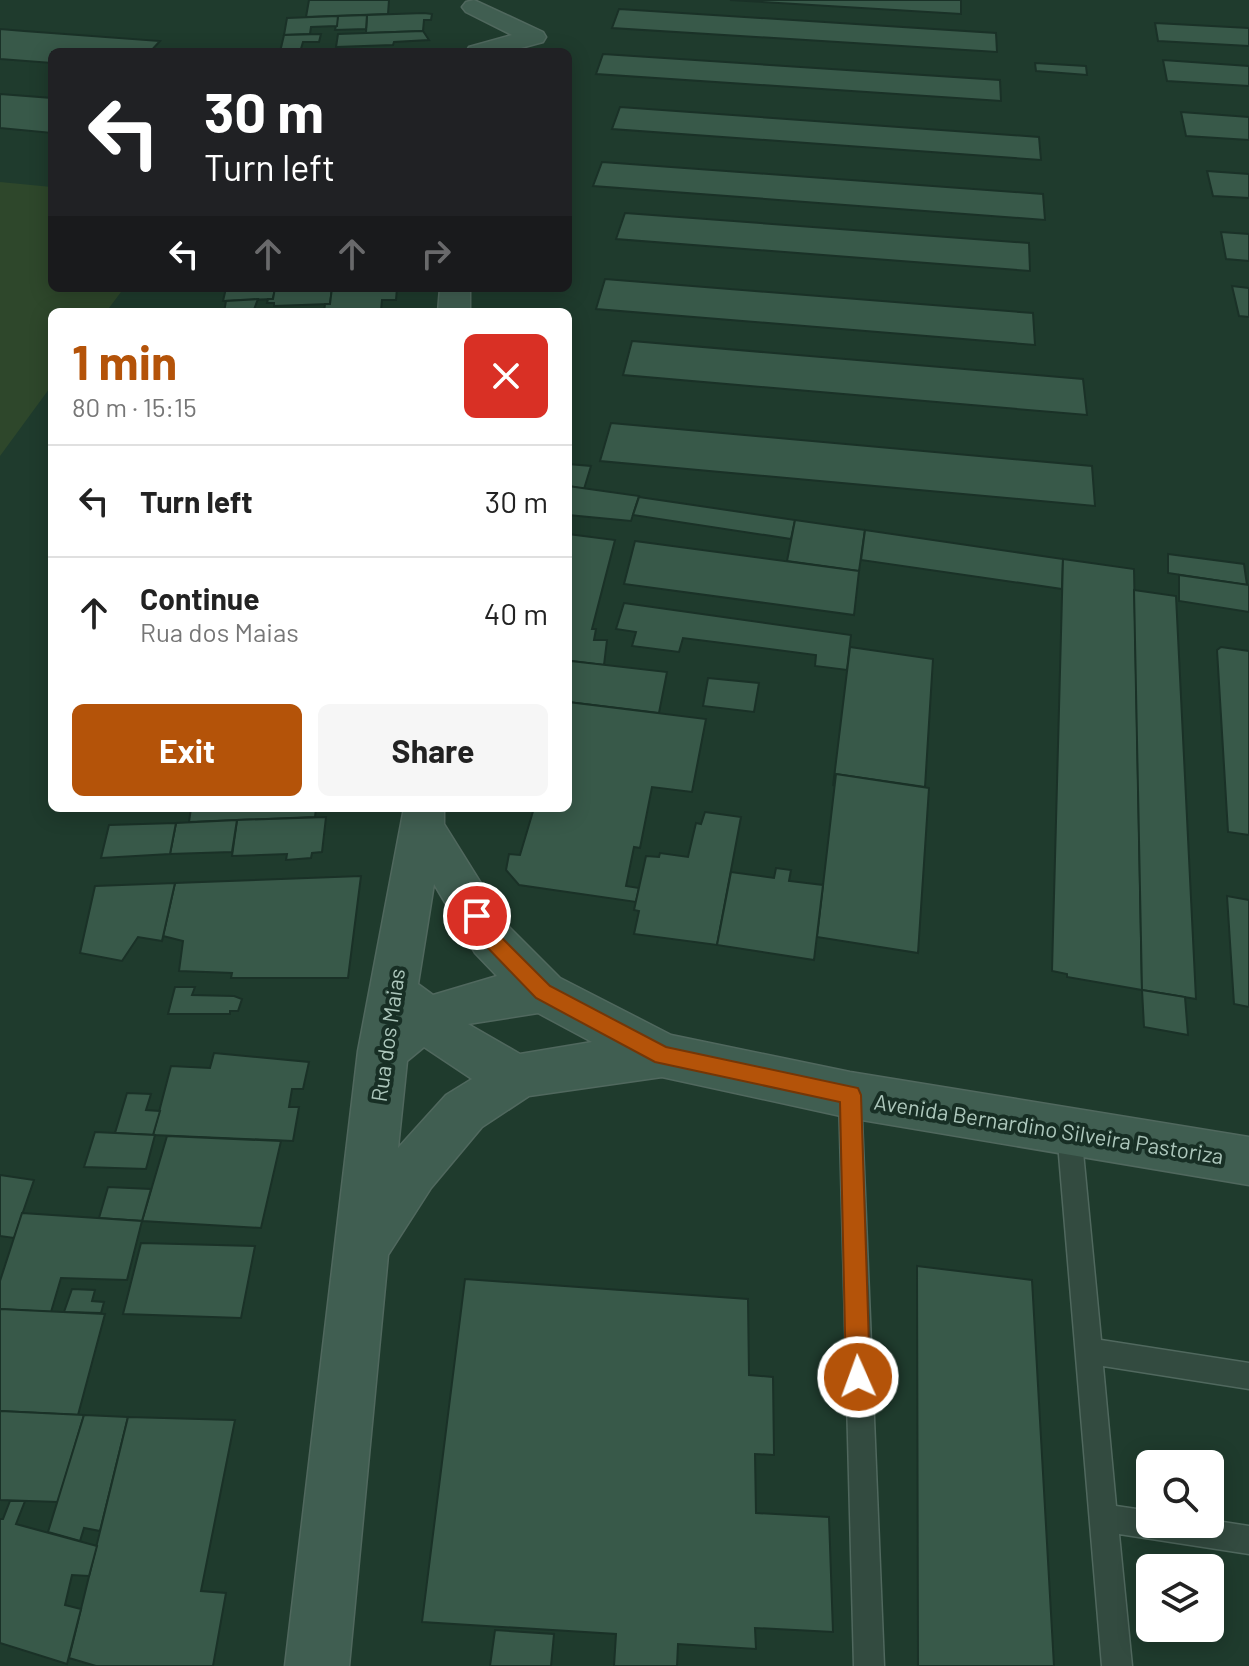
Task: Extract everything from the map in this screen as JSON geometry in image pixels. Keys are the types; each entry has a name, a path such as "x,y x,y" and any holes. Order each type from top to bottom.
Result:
{"main road":[{"path":"471,48 474,4 534,37 493,48"},
{"name":"Rua dos Maias","path":"317,1666 383,1051 424,817"},
{"name":"Rua dos Maias","path":"424,817 491,939 543,992"},
{"path":"394,980 410,1004 454,1042 517,1077"},
{"path":"383,1051 403,1033 427,1019 494,995 543,992"},
{"name":"Avenida Bernardino Silveira Pastoriza","path":"543,992 662,1055 850,1095 1249,1161"},
{"name":"Avenida Bernardino Silveira Pastoriza","path":"517,1077 557,1068 662,1055"},
{"name":"Rua dos Maias","path":"364,1246 412,1171 464,1111 517,1077"}],"lane":[{"path":"850,1095 869,1666"},
{"path":"1069,1131 1117,1666"},
{"path":"1090,1351 1249,1376"},
{"path":"1103,1518 1249,1540"}],"green space":[{"path":"0,182 48,187 48,292 121,292 109,308 48,308 48,390 0,456"}],"building":[{"path":"309,0 389,0 388,14 306,17"},
{"path":"730,0 961,0 961,14"},
{"path":"619,9 996,33 997,52 612,28"},
{"path":"432,14 431,20 424,20 423,31 366,33 367,15"},
{"path":"367,15 366,29 335,30 338,16"},
{"path":"338,16 337,26 311,27 310,34 284,35 287,18"},
{"path":"1155,23 1249,28 1249,46 1158,41"},
{"path":"0,29 160,41 154,48 48,48 48,63 0,59"},
{"path":"423,31 429,40 336,47 338,34"},
{"path":"321,34 319,42 303,42 301,48 281,48 284,35"},
{"path":"603,54 1000,80 1001,101 596,74"},
{"path":"1163,60 1249,66 1249,86 1167,81"},
{"path":"1035,63 1086,66 1087,75 1036,71"},
{"path":"0,94 48,98 48,133 0,128"},
{"path":"620,107 1039,137 1041,160 612,129"},
{"path":"1181,112 1249,117 1249,140 1186,136"},
{"path":"602,162 1043,194 1045,220 593,186"},
{"path":"1207,171 1249,174 1249,198 1213,196"},
{"path":"625,213 1029,243 1030,271 616,239"},
{"path":"1221,232 1249,234 1249,261 1226,259"},
{"path":"605,279 1033,313 1035,345 596,309"},
{"path":"1232,286 1249,288 1249,317 1239,316"},
{"path":"225,292 274,292 273,299 223,301"},
{"path":"274,292 332,292 330,304 274,306 274,303 267,303 268,299 273,299"},
{"path":"332,292 397,292 396,300 382,300 381,308 324,308 325,304 330,304"},
{"path":"258,299 255,308 225,308 226,301"},
{"path":"632,341 1083,379 1087,415 623,375"},
{"path":"611,423 1092,466 1095,506 600,461"},
{"path":"572,464 591,466 584,489 572,487"},
{"path":"572,487 639,496 631,521 572,515"},
{"path":"639,497 795,520 791,539 633,515"},
{"path":"795,520 865,530 859,571 787,561"},
{"path":"865,530 1063,559 1062,589 861,560"},
{"path":"572,535 615,540 592,629 596,629 594,640 607,640 604,665 572,661"},
{"path":"635,541 859,571 854,615 624,584"},
{"path":"1168,554 1244,564 1247,585 1168,573"},
{"path":"1063,559 1134,569 1142,990 1067,977 1067,974 1052,971"},
{"path":"1179,575 1249,585 1249,612 1179,601"},
{"path":"1134,590 1176,596 1196,999 1142,990"},
{"path":"624,603 851,635 847,670 815,666 816,655 683,638 679,652 632,646 636,632 616,629"},
{"path":"850,647 933,659 925,787 836,774 833,786"},
{"path":"1221,647 1249,651 1249,835 1228,832 1217,650"},
{"path":"572,661 667,672 659,713 572,702"},
{"path":"708,678 759,683 754,712 703,706"},
{"path":"572,702 706,719 692,792 652,787 640,848 634,847 626,886 639,888 636,902 519,885 506,870 509,854 520,855 533,812 572,812"},
{"path":"836,774 929,788 918,953 817,937"},
{"path":"190,812 316,812 315,817 189,822"},
{"path":"705,812 741,817 717,945 634,934 639,911 634,910 646,856 659,857 660,853 688,857 696,823 701,824"},
{"path":"326,817 322,852 312,853 311,858 286,860 287,854 232,856 237,820"},
{"path":"237,820 232,852 170,854 176,823"},
{"path":"176,823 170,854 101,858 109,825"},
{"path":"776,868 791,870 789,881 823,885 814,960 717,945 731,872 774,878"},
{"path":"361,876 348,978 231,978 232,973 179,971 183,941 163,936 175,883"},
{"path":"175,883 162,941 138,937 122,961 80,953 95,886"},
{"path":"1227,896 1249,900 1249,1007 1234,1004"},
{"path":"175,987 195,987 192,995 242,999 238,1011 230,1011 230,1014 168,1014"},
{"path":"1142,990 1185,997 1188,1035 1144,1027"},
{"path":"214,1053 309,1062 303,1089 292,1089 289,1107 299,1107 293,1141 153,1135 171,1066 210,1068"},
{"path":"127,1093 151,1094 146,1110 160,1111 153,1135 115,1133"},
{"path":"95,1132 155,1135 146,1169 84,1167"},
{"path":"167,1136 281,1141 261,1228 142,1221"},
{"path":"0,1175 34,1180 14,1238 0,1236"},
{"path":"108,1187 151,1189 142,1221 99,1218"},
{"path":"22,1213 142,1221 127,1280 61,1278 51,1312 0,1309 0,1281"},
{"path":"141,1243 255,1246 241,1318 123,1314"},
{"path":"917,1266 1032,1280 1054,1666 918,1666"},
{"path":"465,1279 748,1299 749,1375 773,1377 774,1455 755,1454 756,1513 829,1517 833,1632 755,1628 756,1649 678,1644 677,1666 614,1666 616,1634 422,1622"},
{"path":"72,1289 95,1290 92,1301 104,1302 101,1313 64,1312"},
{"path":"0,1309 105,1314 78,1415 0,1411"},
{"path":"0,1411 84,1415 58,1502 0,1500"},
{"path":"84,1415 128,1417 100,1531 84,1528 80,1541 48,1532"},
{"path":"128,1417 235,1420 201,1591 226,1593 213,1666 96,1666 69,1658"},
{"path":"10,1501 25,1501 16,1524 97,1546 89,1576 72,1575 65,1605 81,1609 67,1664 0,1643 0,1519 3,1519"},
{"path":"495,1630 554,1634 551,1666 490,1666"}],"route":[{"path":"477,916 491,939 543,992 662,1055 850,1095 858,1377"}]}
